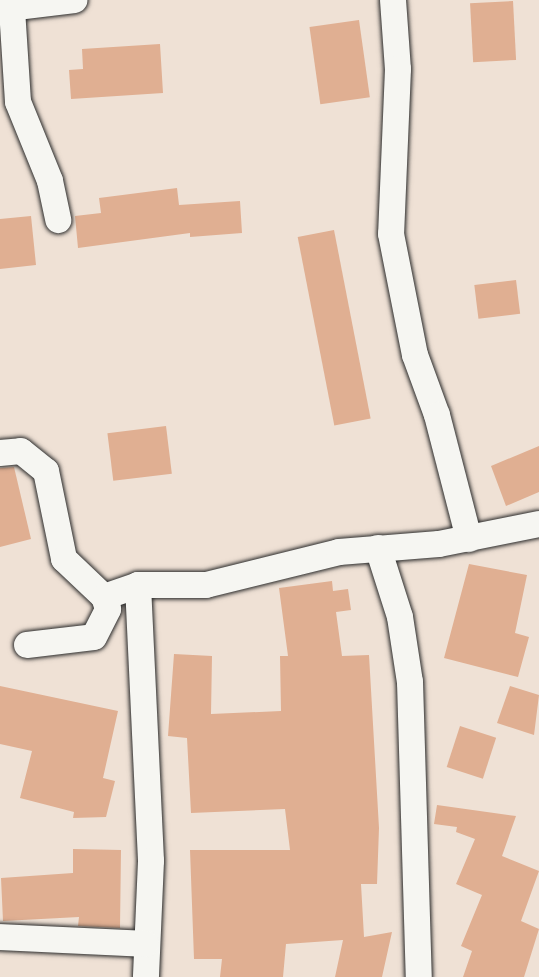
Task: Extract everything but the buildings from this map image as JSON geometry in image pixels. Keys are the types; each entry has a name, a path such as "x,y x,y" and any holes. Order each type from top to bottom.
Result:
{"street":[{"path":"58,220 50,181 18,102 6,9 74,0"},
{"path":"393,0 398,69 391,234 415,355 437,415 469,539"},
{"path":"0,453 21,451 46,471 64,559 104,597 108,609 94,637 27,645"},
{"path":"104,597 138,585 206,585 306,558 469,539 539,524"},
{"path":"378,548 400,617 410,682 419,977"},
{"path":"138,585 152,861 146,977"},
{"path":"0,937 146,944"}]}
